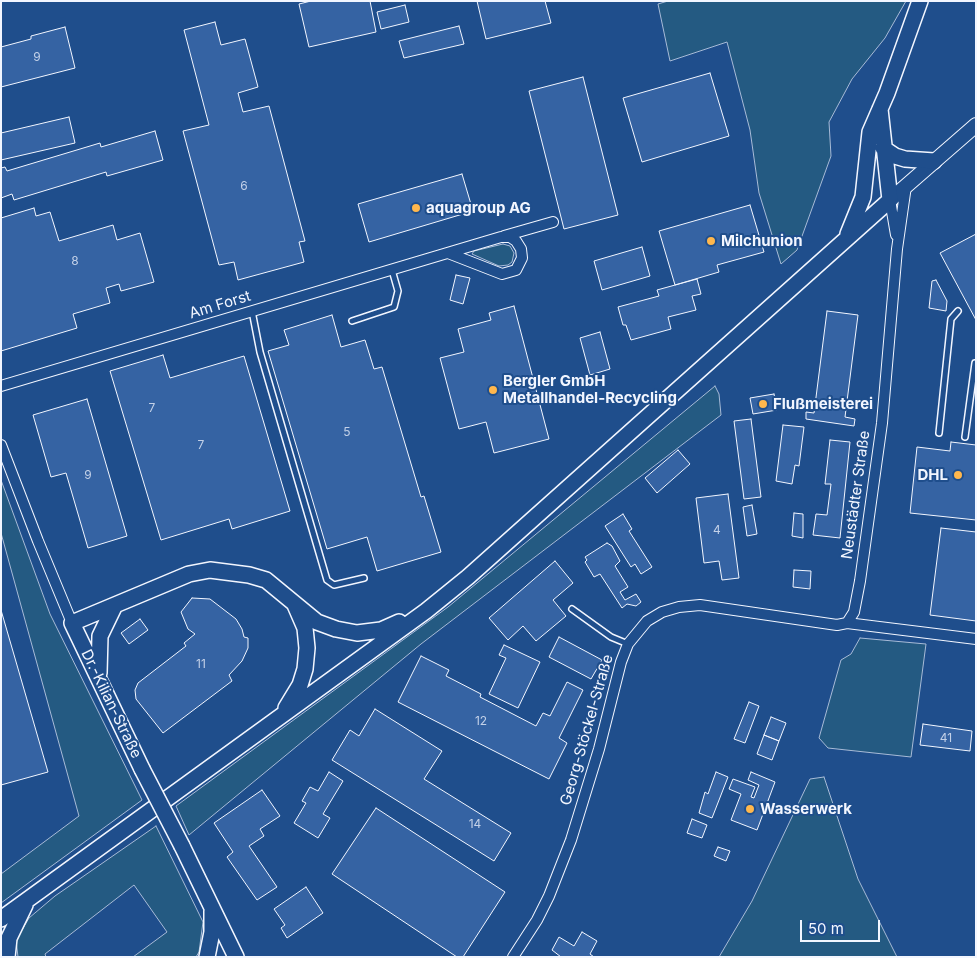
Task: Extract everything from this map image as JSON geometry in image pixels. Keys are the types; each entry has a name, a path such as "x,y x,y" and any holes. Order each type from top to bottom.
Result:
{"main road":[{"path":"847,238 863,197 870,132 920,1"},
{"path":"880,109 890,200"},
{"path":"1,919 426,610 468,577 976,125"},
{"path":"883,148 895,156 905,159 934,161"},
{"path":"72,623 114,608 189,574 210,570 235,572 266,580 317,622 336,629 357,633 381,630 426,610"},
{"path":"282,715 300,685 306,669 305,628 293,601"},
{"path":"99,682 100,636 114,608"},
{"name":"Dr.-Kilian-Straße","path":"72,623 99,682 236,957"},
{"path":"7,957 9,938 28,900"},
{"path":"207,957 212,932 212,907"}],"street":[{"name":"Neustädter Straße","path":"847,623 854,612 860,581 882,423 897,249 906,186"},
{"name":"Neustädter Straße","path":"890,200 897,249"},
{"name":"Am Forst","path":"1,386 553,222"},
{"path":"448,253 495,272 509,273 516,270 520,265 521,249 510,237 501,237"},
{"name":"Dr.-Kilian-Straße","path":"1,445 34,532 72,623"},
{"name":"Georg-Stöckel-Straße","path":"514,957 541,912 571,840 628,644 639,628 662,612 693,605 837,625 847,623 976,639"}],"lane":[{"path":"352,321 394,307 398,291 392,270"},
{"path":"252,311 261,355 327,580 334,585 341,585 364,578"},
{"path":"939,433 951,319 958,311"},
{"path":"965,437 974,363"},
{"path":"572,609 611,637 628,644"}],"shaded area":[{"path":"668,1 906,1 885,38 852,79 829,122 831,156 797,250 781,264 759,193 750,130 727,42 670,61 658,4"},
{"path":"503,244 510,246 514,253 512,262 508,265 499,266 472,254 474,251"},
{"path":"715,386 719,394 721,415 421,644 189,835 176,806 448,607"},
{"path":"1,480 50,614 142,800 1,903 1,874 79,816 1,533"},
{"path":"860,638 926,644 911,757 828,748 819,738 841,660 851,654"},
{"path":"824,777 858,879 897,957 719,957 752,901 810,779"},
{"path":"156,826 203,922 199,952 196,957 133,957 167,932 134,885 45,954 46,957 18,957 16,940 29,918 55,896"}],"building":[{"path":"311,1 370,1 376,32 309,47 299,4"},
{"path":"477,1 545,1 551,23 486,39"},
{"path":"405,5 409,22 381,29 377,12"},
{"path":"215,22 221,45 245,39 258,87 238,93 243,112 269,106 305,241 299,242 304,262 238,280 234,262 219,265 183,131 209,125 184,30"},
{"path":"459,26 464,44 404,58 399,41"},
{"path":"65,27 75,68 1,87 1,47 31,39 31,36"},
{"path":"710,73 729,136 642,162 623,98"},
{"path":"583,77 618,215 564,229 529,91"},
{"path":"69,117 75,143 1,160 1,133"},
{"path":"155,131 163,160 107,176 106,172 14,200 12,194 1,198 1,168 5,167 7,171 100,143 101,147"},
{"name":"aquagroup AG","path":"462,174 473,211 369,242 358,204"},
{"name":"Milchunion","path":"750,205 764,252 717,265 719,272 675,285 659,231"},
{"path":"34,208 36,216 50,212 59,241 113,225 117,240 140,233 154,282 121,291 119,284 106,288 110,303 73,314 77,328 1,351 1,218"},
{"path":"976,234 976,320 940,253"},
{"path":"642,247 650,276 602,290 594,261"},
{"path":"456,275 470,278 463,304 450,300"},
{"path":"697,279 701,294 692,296 696,310 668,317 671,329 631,340 626,325 623,325 618,307 659,296 657,290"},
{"path":"936,280 947,301 946,311 929,308 932,281"},
{"name":"Bergler GmbH Metallhandel-Recycling","path":"514,306 549,439 494,453 486,422 459,429 440,358 464,352 458,329 491,320 489,313"},
{"path":"827,311 858,315 845,417 855,419 854,426 806,419 806,412 814,413"},
{"path":"332,315 341,347 365,340 374,369 382,367 421,497 424,496 441,552 377,571 367,537 327,549 268,351 289,345 284,330"},
{"path":"600,332 610,369 590,375 580,338"},
{"path":"163,355 170,378 244,356 290,511 232,529 229,519 161,540 110,371"},
{"name":"Flußmeisterei","path":"774,394 777,410 753,414 750,398"},
{"path":"87,399 127,536 88,548 66,473 51,477 33,415"},
{"path":"751,419 761,497 744,499 734,421"},
{"path":"783,425 804,427 799,466 795,465 792,484 776,481"},
{"path":"830,440 850,442 840,538 813,535 816,514 827,515 831,484 825,484"},
{"path":"951,442 976,445 976,520 910,513 917,447 950,451"},
{"path":"678,450 690,464 657,493 645,478"},
{"path":"728,494 739,578 722,580 719,561 704,563 696,498"},
{"path":"752,505 757,534 747,536 743,507"},
{"path":"794,513 803,514 803,538 792,536"},
{"path":"623,514 632,529 629,531 652,567 641,574 635,564 631,567 605,526"},
{"path":"941,528 976,532 976,621 930,615"},
{"path":"607,543 612,546 620,561 615,566 628,587 620,592 625,600 636,594 641,602 636,606 627,604 622,608 600,574 594,577 585,562 587,560 585,557"},
{"path":"555,561 573,583 553,600 566,616 536,641 523,626 508,640 489,618"},
{"path":"794,570 811,571 810,589 793,587"},
{"path":"192,598 210,599 236,619 244,637 248,638 248,648 242,661 229,675 232,681 163,733 136,699 135,690 138,683 186,646 184,643 195,634 188,629 181,612"},
{"path":"1,610 48,772 1,785"},
{"path":"140,619 148,630 129,644 121,633"},
{"path":"559,637 602,660 591,679 549,657"},
{"path":"504,645 540,662 518,708 489,694 506,658 499,655"},
{"path":"421,656 449,670 446,676 481,694 480,697 536,726 543,713 550,716 567,682 583,690 559,738 567,743 549,779 398,702"},
{"path":"749,702 759,706 745,743 734,739"},
{"path":"375,709 442,751 424,779 511,833 494,861 332,760 350,730 359,736"},
{"path":"771,717 786,723 779,741 764,735"},
{"path":"923,724 972,731 970,751 920,745"},
{"path":"764,735 779,741 772,760 757,754"},
{"path":"329,772 343,781 323,814 330,818 318,838 294,823 306,803 302,801 310,787 318,791"},
{"path":"716,772 728,777 712,818 699,813 705,792 708,794"},
{"name":"Wasserwerk","path":"751,772 775,782 757,830 731,820 741,794 729,789 733,779 755,787 751,797 754,798 759,785 748,780"},
{"path":"262,790 280,816 260,829 264,836 249,846 277,887 257,900 227,857 233,852 214,823"},
{"path":"376,808 505,892 463,957 457,957 332,874"},
{"path":"692,819 707,825 702,838 687,833"},
{"path":"718,847 730,851 726,861 714,856"},
{"path":"306,887 323,913 287,938 281,928 285,925 274,909"},
{"path":"582,932 597,941 590,954 594,957 561,957 552,950 559,937 574,946"}],"place":[{"name":"aquagroup AG","path":"416,208"},
{"name":"Milchunion","path":"711,241"},
{"name":"Bergler GmbH Metallhandel-Recycling","path":"493,390"},
{"name":"Flußmeisterei","path":"763,404"},
{"name":"DHL","path":"958,475"},
{"name":"Wasserwerk","path":"750,809"}]}
